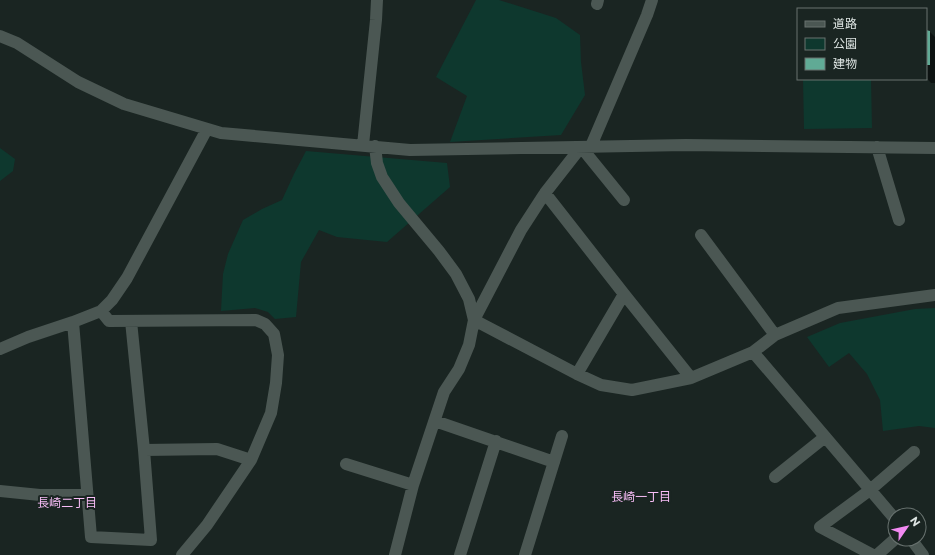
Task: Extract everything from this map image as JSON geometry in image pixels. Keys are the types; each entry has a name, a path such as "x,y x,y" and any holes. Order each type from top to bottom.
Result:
{"street":[{"path":"377,0 369,146 382,177 399,203 456,274 469,300 474,320 600,385 632,390 691,378 753,352 775,335 838,308 935,295"},
{"path":"395,555 413,485 444,392 459,369 469,345 474,320 521,230 545,193 586,147 647,15 652,0"},
{"path":"0,36 17,43 78,82 124,104 221,133 410,150 686,145 935,148"},
{"path":"0,349 28,337 101,311 112,300 127,278 206,129"},
{"path":"586,147 624,200"},
{"path":"877,147 899,220"},
{"path":"545,193 691,378"},
{"path":"700,236 775,335"},
{"path":"577,374 624,294"},
{"path":"101,311 109,321 256,320 265,324 274,334 278,355 276,383 271,413 252,460 207,525 182,555"},
{"path":"73,322 91,537 151,540 144,450 131,321"},
{"path":"753,352 887,510"},
{"path":"435,421 554,462"},
{"path":"525,555 562,436"},
{"path":"775,477 825,437"},
{"path":"460,555 496,441"},
{"path":"144,450 217,449 252,460"},
{"path":"873,555 820,527 870,490 914,452"},
{"path":"346,464 413,485"},
{"path":"0,491 87,495"},
{"path":"877,555 887,546"}],"green space":[{"path":"476,0 499,0 556,18 580,35 581,62 585,95 561,135 450,142 467,96 436,77"},
{"path":"803,80 871,80 872,128 804,129"},
{"path":"0,148 15,159 13,171 0,181"},
{"path":"306,151 447,163 450,187 387,242 337,237 319,230 301,262 296,317 275,319 268,312 255,308 221,311 223,274 228,254 243,220 282,200"},
{"path":"935,308 935,428 919,426 883,431 880,400 867,374 849,353 829,367 807,337 840,323 915,309"}],"building":[{"path":"927,30 930,31 930,65 927,65"}],"district":[{"name":"長崎一丁目","path":"641,497"},
{"name":"長崎二丁目","path":"67,503"}]}
